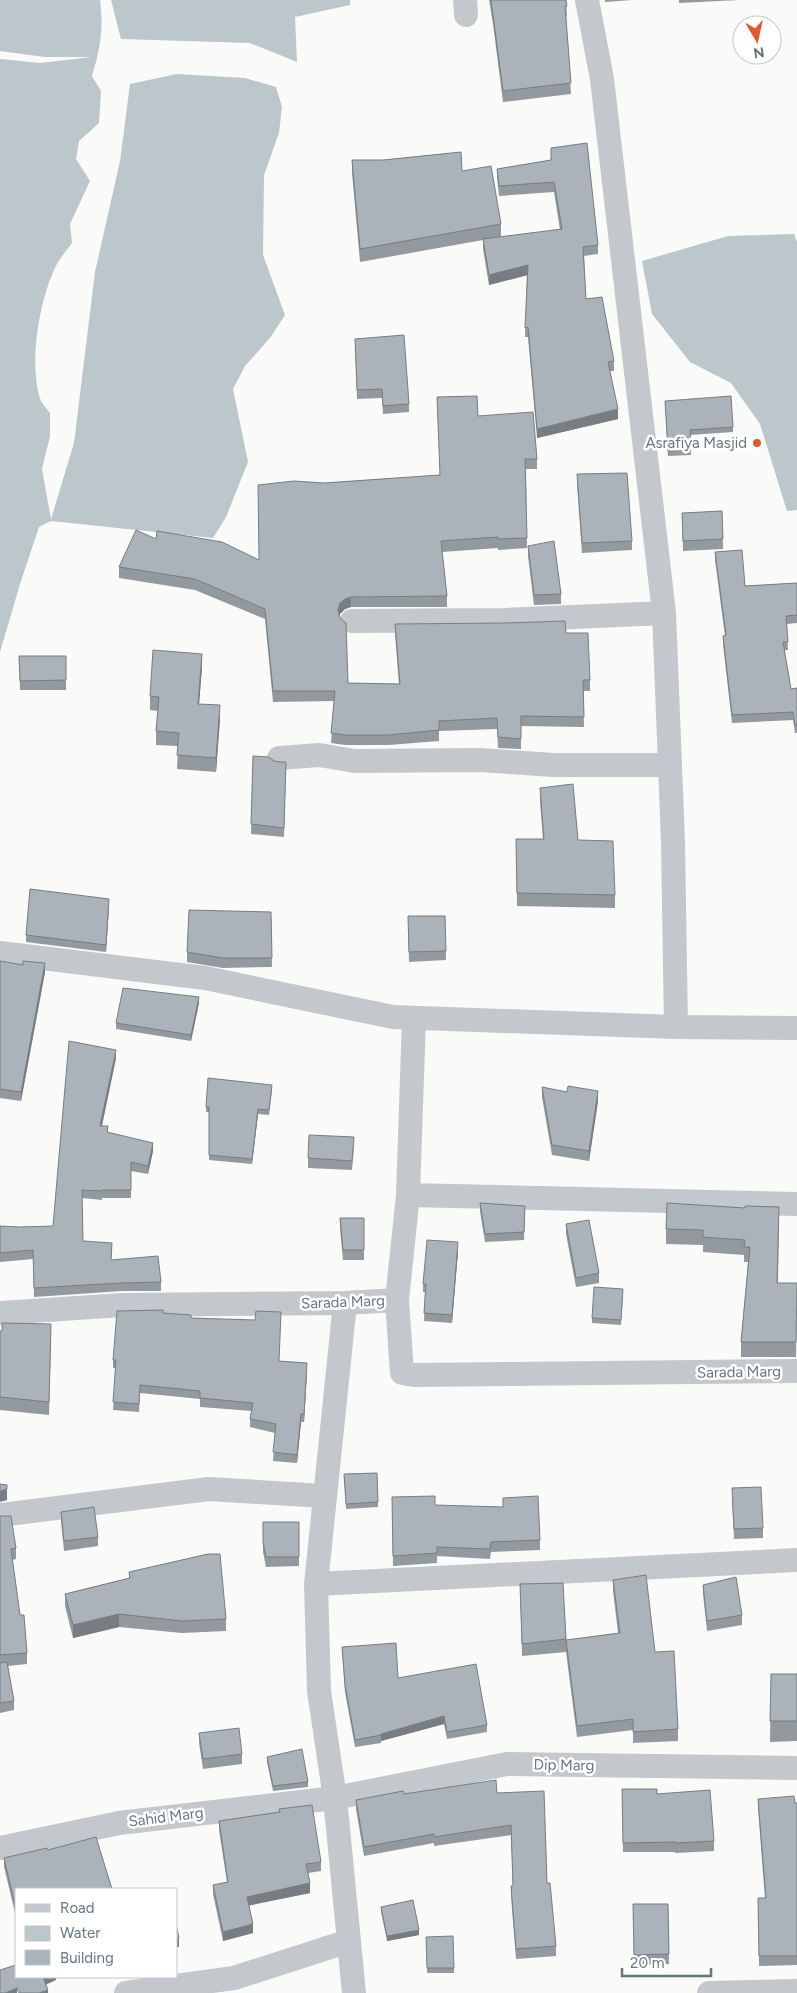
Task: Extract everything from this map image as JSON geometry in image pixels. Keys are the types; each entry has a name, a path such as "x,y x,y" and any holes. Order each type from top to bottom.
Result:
{"street":[{"path":"587,0 602,79 664,613 673,842 676,1026"},
{"path":"352,621 505,620 664,613"},
{"path":"278,758 319,755 356,760 478,760 554,765 669,765"},
{"path":"0,953 205,978 393,1018 797,1028"},
{"path":"397,1300 408,1194 414,1018"},
{"path":"408,1194 797,1204"},
{"name":"Sarada Marg","path":"0,1313 123,1304 345,1303 397,1300 402,1373 424,1375 797,1371"},
{"path":"345,1303 316,1584 319,1691 334,1798 354,1993"},
{"path":"0,1515 210,1489 324,1496"},
{"path":"316,1584 797,1560"},
{"name":"Dip Marg","path":"334,1798 507,1764 797,1768"},
{"name":"Sahid Marg","path":"0,1848 119,1823 334,1798"},
{"path":"126,1993 234,1978 348,1941"},
{"path":"709,1993 797,1991"}],"water":[{"path":"0,0 100,0 102,20 97,57 92,76 101,91 99,123 79,141 76,159 90,181 70,224 72,243 58,261 49,282 40,315 35,352 37,387 41,401 50,413 50,436 42,469 51,519 74,443 95,272 120,161 130,84 177,74 245,78 276,87 282,107 279,133 264,175 263,255 285,315 270,338 245,366 233,389 248,462 226,517 213,538 51,521 39,527 0,652 0,59 40,63 92,57 45,57 0,51"},
{"path":"111,0 350,0 350,5 295,17 297,62 250,43 121,39"},
{"path":"794,234 797,242 797,510 787,511 760,424 731,383 690,362 652,314 642,261 728,236"}],"building":[{"path":"491,0 566,0 571,83 503,91"},
{"path":"587,143 598,245 583,247 586,299 602,297 614,361 608,362 618,409 537,429 528,327 525,328 528,265 489,275 483,239 562,229 554,182 499,186 497,169 551,160 551,148"},
{"path":"461,152 462,171 491,166 501,224 360,249 352,160 383,160"},
{"path":"404,335 409,404 383,406 382,389 357,390 355,339"},
{"path":"477,396 478,416 533,412 537,459 525,459 527,538 498,539 498,537 441,541 447,596 351,597 340,603 338,610 340,618 346,623 348,683 400,684 395,624 565,621 566,633 588,633 590,680 583,680 584,717 521,716 521,739 498,737 497,718 439,721 439,730 389,735 345,735 331,733 335,691 273,691 265,609 195,579 119,567 136,530 156,539 157,531 222,542 259,560 258,485 294,481 324,483 440,475 437,397"},
{"path":"731,396 733,427 690,430 691,450 668,451 665,401"},
{"path":"627,473 632,541 582,543 577,474"},
{"path":"722,511 723,539 683,541 682,513"},
{"path":"554,541 561,594 534,595 528,546"},
{"path":"742,550 745,586 797,583 797,615 786,616 788,642 783,642 791,689 797,688 797,725 795,725 793,712 732,715 723,636 726,635 715,552"},
{"path":"153,650 202,654 198,704 220,705 216,758 177,755 179,733 156,731 159,697 150,696"},
{"path":"19,656 66,656 66,680 20,681"},
{"path":"253,756 269,757 274,761 286,762 284,828 251,824"},
{"path":"573,784 578,840 613,841 615,895 517,893 516,839 544,839 540,788"},
{"path":"30,889 109,899 106,945 26,935"},
{"path":"189,910 271,912 272,958 223,958 187,952"},
{"path":"408,916 445,916 446,951 409,952"},
{"path":"0,961 23,965 23,961 45,963 21,1092 0,1089"},
{"path":"123,988 199,997 191,1035 116,1023"},
{"path":"69,1041 116,1050 100,1126 108,1126 107,1132 153,1143 148,1166 131,1162 131,1190 82,1190 83,1241 112,1243 111,1260 158,1256 161,1282 34,1288 33,1250 0,1253 0,1226 53,1226"},
{"path":"208,1078 272,1085 269,1110 258,1109 252,1159 209,1155 209,1107 206,1107"},
{"path":"568,1086 598,1091 589,1151 552,1145 542,1087 567,1092"},
{"path":"309,1135 354,1137 352,1161 308,1158"},
{"path":"480,1203 525,1206 524,1232 485,1234"},
{"path":"667,1203 745,1208 745,1206 779,1207 777,1283 797,1283 796,1342 741,1342 750,1247 744,1247 745,1240 703,1237 703,1230 666,1229"},
{"path":"340,1218 364,1218 364,1250 343,1250"},
{"path":"589,1220 599,1273 576,1278 566,1224"},
{"path":"427,1240 458,1242 452,1315 424,1313 426,1284 423,1284"},
{"path":"594,1287 623,1289 621,1320 592,1318"},
{"path":"163,1310 163,1313 191,1315 191,1318 255,1320 256,1311 281,1312 279,1361 307,1363 304,1414 301,1414 297,1455 273,1452 276,1424 250,1419 253,1403 200,1398 200,1391 140,1385 139,1404 113,1402 116,1360 113,1360 117,1311"},
{"path":"2,1323 51,1324 49,1402 0,1397 0,1331 2,1331"},
{"path":"377,1473 378,1502 346,1504 344,1474"},
{"path":"0,1484 7,1485 7,1489 0,1491"},
{"path":"761,1487 763,1528 734,1529 732,1488"},
{"path":"435,1496 435,1505 503,1507 503,1498 538,1496 540,1540 491,1542 490,1549 437,1547 437,1553 393,1556 392,1497"},
{"path":"94,1507 98,1537 64,1541 61,1512"},
{"path":"0,1516 11,1516 16,1548 11,1549 20,1615 24,1615 27,1653 0,1655"},
{"path":"263,1522 299,1522 299,1557 266,1557 263,1542"},
{"path":"208,1554 220,1554 226,1619 182,1621 119,1614 73,1625 65,1594 130,1578 129,1572"},
{"path":"646,1575 655,1652 674,1651 678,1729 633,1732 633,1719 577,1726 566,1640 620,1633 613,1580"},
{"path":"736,1577 742,1615 707,1621 703,1585"},
{"path":"563,1583 566,1639 522,1644 520,1584"},
{"path":"396,1643 398,1678 476,1664 487,1725 447,1732 444,1716 381,1735 355,1740 345,1685 342,1647"},
{"path":"7,1662 14,1701 0,1703 0,1663"},
{"path":"771,1674 797,1674 797,1721 770,1721"},
{"path":"239,1728 242,1754 203,1759 199,1733"},
{"path":"302,1749 308,1782 273,1786 267,1757"},
{"path":"496,1780 497,1793 544,1791 547,1883 550,1883 556,1946 516,1949 511,1886 513,1886 511,1825 434,1837 434,1834 364,1847 356,1800 403,1791 404,1794"},
{"path":"622,1789 657,1789 657,1794 710,1790 714,1841 623,1843"},
{"path":"794,1796 795,1803 797,1803 797,1956 759,1956 758,1898 766,1898 758,1799"},
{"path":"312,1805 321,1862 306,1864 310,1883 247,1897 253,1924 223,1932 213,1885 228,1882 219,1821 280,1812 279,1809"},
{"path":"96,1837 112,1888 15,1888 15,1905 4,1858 47,1848 48,1850"},
{"path":"413,1900 419,1930 387,1936 381,1907"},
{"path":"633,1904 668,1904 669,1954 634,1955"},
{"path":"453,1936 454,1968 427,1968 426,1937"},
{"path":"15,1965 15,1978 43,1978 48,1990 39,1993 19,1993 17,1988 0,1993 0,1970"}],"place":[{"name":"Asrafiya Masjid","path":"757,443"}]}
